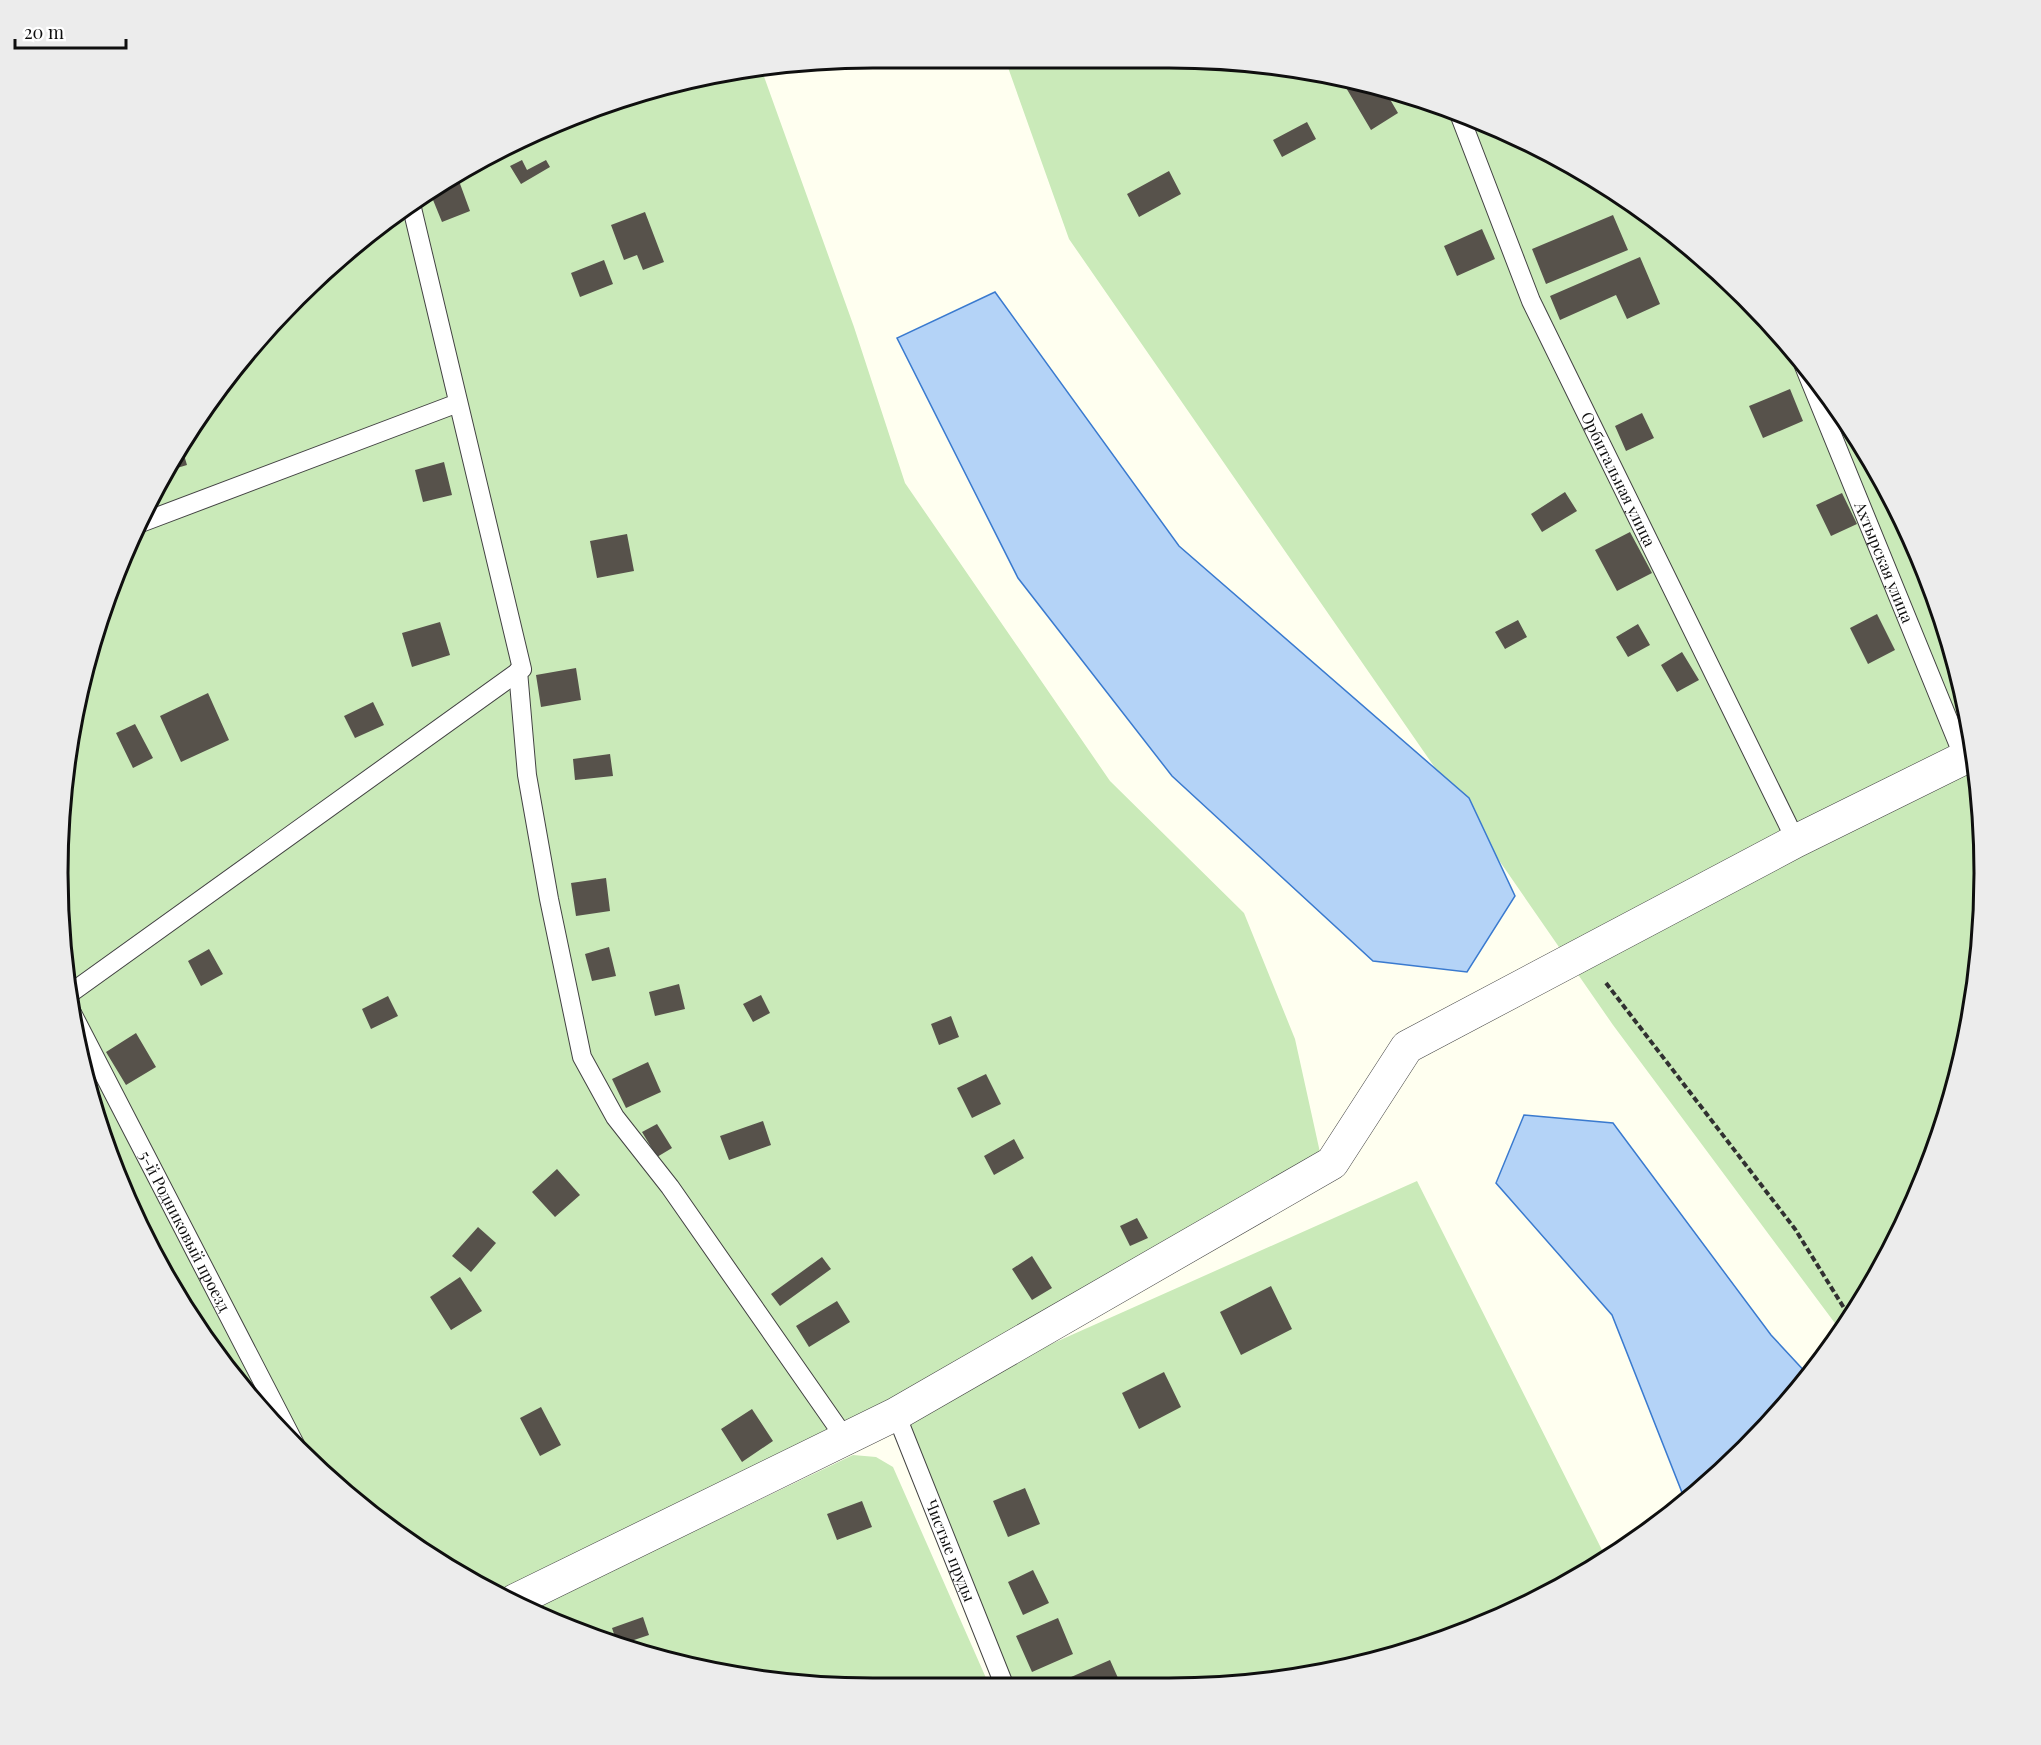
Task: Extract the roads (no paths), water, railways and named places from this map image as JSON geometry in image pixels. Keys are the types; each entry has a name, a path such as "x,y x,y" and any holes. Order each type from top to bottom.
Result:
{"street":[{"path":"522,1597 896,1414 1332,1163 1407,1047 1796,841 1965,757"}],"lane":[{"name":"Орбитальная улица","path":"1463,124 1531,301 1796,841"},
{"path":"76,989 522,669 413,212"},
{"name":"Ахтырская улица","path":"1816,395 1962,739"},
{"path":"149,520 458,403"},
{"path":"518,671 527,775 549,899 582,1057 615,1117 670,1187 845,1438"},
{"name":"5-й Родниковый проезд","path":"85,1038 282,1419"},
{"name":"Чистые пруды","path":"896,1414 1001,1678"}],"water":[{"path":"995,292 1179,546 1469,798 1515,896 1467,972 1373,961 1172,776 1018,578 897,338"},
{"path":"1524,1115 1613,1123 1771,1335 1802,1369 1738,1442 1682,1492 1612,1315 1496,1183"}]}
